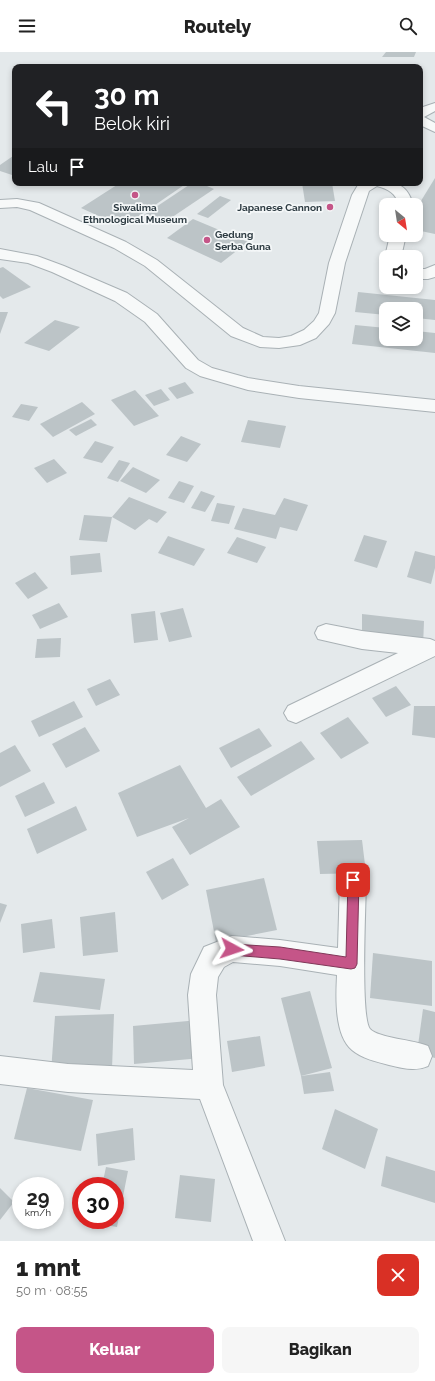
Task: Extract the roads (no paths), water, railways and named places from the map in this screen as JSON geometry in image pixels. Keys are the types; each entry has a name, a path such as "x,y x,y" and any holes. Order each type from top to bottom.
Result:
{"street":[{"path":"423,112 435,107"},
{"path":"423,122 435,128"},
{"path":"0,204 17,203 34,206 120,245 151,263 237,332 260,342 279,343 294,341 310,334 321,324 327,313 337,263 359,195 363,188 367,186"},
{"path":"394,186 405,198"},
{"path":"0,254 31,259 58,269 121,297 151,318 192,364 206,372 248,384 299,392 435,406"},
{"path":"423,274 428,274 435,270"},
{"path":"326,633 362,640 432,648"},
{"path":"296,713 432,648"},
{"path":"353,880 351,1019 357,1036 366,1044 418,1056"},
{"path":"269,1241 209,1085 202,995 205,974 214,957 232,949 280,953 351,964"},
{"path":"0,1070 68,1078 209,1085"}],"place":[{"name":"Siwalima Ethnological Museum","path":"135,195"},
{"name":"Japanese Cannon","path":"330,207"},
{"name":"Gedung Serba Guna","path":"207,240"}]}
